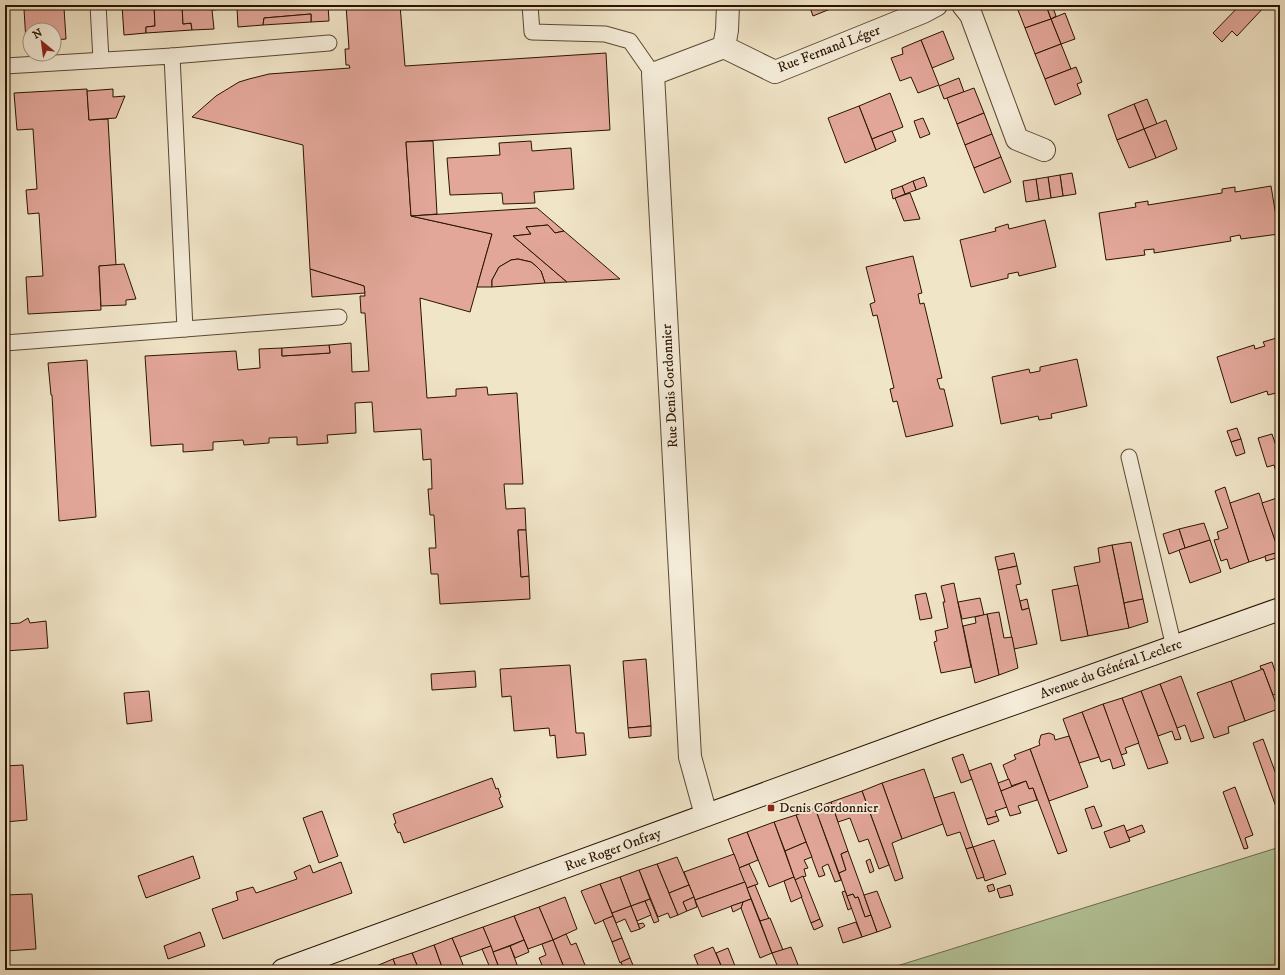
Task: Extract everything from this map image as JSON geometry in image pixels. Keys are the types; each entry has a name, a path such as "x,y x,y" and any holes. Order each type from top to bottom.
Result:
{"street":[{"path":"653,74 724,47 727,30 728,5"},
{"name":"Rue Fernand Léger","path":"724,47 775,72 923,12 936,5"},
{"path":"963,5 971,15 1017,139 1044,150"},
{"name":"Rue Denis Cordonnier","path":"653,74 690,757 706,815"},
{"name":"Avenue du Général Leclerc","path":"942,729 1280,609"},
{"name":"Rue Roger Onfray","path":"283,970 942,729"}],"lane":[{"path":"98,5 101,60"},
{"path":"530,5 532,32 605,34 630,40 653,74"},
{"path":"5,66 172,56 329,43"},
{"path":"172,56 185,329"},
{"path":"5,343 338,317"},
{"path":"1129,457 1174,646"}],"green space":[{"path":"1280,847 1280,970 884,970"}],"building":[{"path":"26,5 63,5 66,39 62,39 62,22 25,22 24,9 26,10"},
{"path":"122,5 154,5 155,26 146,27 146,33 124,35"},
{"path":"154,5 182,5 183,24 191,23 192,30 146,33 146,27 155,26"},
{"path":"182,5 328,5 329,21 311,22 311,14 264,18 263,25 238,27 237,8 212,10 214,29 192,30 191,23 183,24"},
{"path":"346,5 400,5 405,66 606,53 610,130 406,142 411,216 492,234 470,312 420,298 427,398 456,396 456,389 487,387 488,395 517,393 523,484 504,484 506,509 525,508 526,530 518,530 521,577 529,576 530,599 440,604 438,574 431,574 429,548 436,548 434,515 430,515 428,489 432,489 431,459 423,460 421,429 374,432 372,402 355,403 356,433 327,435 328,443 297,445 297,437 269,438 269,443 244,445 243,440 213,442 213,450 183,452 183,444 151,446 145,356 236,351 238,370 260,368 259,349 282,348 282,356 330,353 329,345 351,343 352,372 369,371 365,313 361,313 360,296 365,296 364,286 310,269 303,145 192,117 216,96 239,82 269,74 350,68 349,65 346,65 345,49 349,49"},
{"path":"809,5 840,5 813,16"},
{"path":"1016,5 1046,5 1051,19 1025,28"},
{"path":"1046,5 1052,5 1056,16 1051,19"},
{"path":"1240,5 1266,5 1237,36 1232,31 1222,42 1213,33"},
{"path":"1065,13 1075,39 1061,44 1051,19"},
{"path":"311,14 311,22 263,25 264,18"},
{"path":"1051,19 1061,44 1035,54 1025,28"},
{"path":"943,31 954,59 932,68 921,40"},
{"path":"921,40 939,85 918,93 911,77 900,81 891,58 903,54 902,48"},
{"path":"1061,44 1071,69 1045,79 1035,54"},
{"path":"1076,67 1082,82 1077,84 1081,94 1055,105 1045,79"},
{"path":"959,78 964,92 944,99 939,86"},
{"path":"974,88 984,113 957,124 947,98"},
{"path":"87,89 89,120 108,119 116,265 99,266 101,310 28,314 26,277 43,276 39,213 28,214 26,190 37,189 33,129 17,130 14,93"},
{"path":"113,89 113,97 125,96 116,118 89,120 87,91"},
{"path":"890,93 903,127 872,139 859,106"},
{"path":"1147,99 1157,124 1144,129 1134,104"},
{"path":"1134,104 1144,129 1117,140 1108,115"},
{"path":"859,106 876,150 845,163 828,118"},
{"path":"984,113 992,134 965,145 957,124"},
{"path":"923,118 930,134 920,138 914,121"},
{"path":"1166,120 1177,149 1156,158 1144,129"},
{"path":"1144,129 1156,158 1129,168 1117,140"},
{"path":"892,131 896,141 876,150 872,139"},
{"path":"992,134 1001,157 974,168 965,145"},
{"path":"433,141 437,214 411,216 406,142"},
{"path":"531,141 532,151 571,148 574,189 534,192 535,203 503,204 502,193 450,195 447,158 500,155 499,143"},
{"path":"1001,157 1011,182 984,193 974,168"},
{"path":"1072,173 1076,194 1063,196 1060,175"},
{"path":"1060,175 1063,196 1051,198 1048,177"},
{"path":"924,177 927,186 916,190 913,181"},
{"path":"1048,177 1051,198 1039,200 1036,179"},
{"path":"1036,179 1039,200 1026,202 1023,181"},
{"path":"913,181 916,190 905,194 902,186"},
{"path":"902,186 905,194 893,199 891,190"},
{"path":"1271,186 1279,234 1241,239 1240,235 1230,237 1231,241 1154,253 1154,249 1144,250 1145,255 1106,260 1099,213 1136,207 1135,203 1148,201 1148,205 1222,193 1222,189 1235,187 1235,192"},
{"path":"910,193 920,219 904,221 895,198"},
{"path":"537,208 564,231 555,233 548,225 526,227 531,234 513,236 567,282 545,283 541,271 536,266 531,262 518,259 511,260 499,267 492,280 492,287 477,287 492,234 411,216"},
{"path":"1045,220 1056,267 1019,276 1018,272 1008,274 1008,278 971,287 960,240 996,231 995,228 1008,224 1009,229"},
{"path":"548,225 555,233 564,231 620,279 567,282 513,236 531,234 526,227"},
{"path":"913,256 922,293 918,294 920,304 924,303 942,378 937,379 940,389 944,389 953,426 906,437 897,401 893,402 890,389 894,388 877,315 873,316 870,304 875,302 866,267"},
{"path":"518,259 531,262 536,266 541,271 545,283 492,287 492,280 499,267 511,260"},
{"path":"124,264 136,299 126,300 126,305 101,306 99,266"},
{"path":"310,269 364,286 365,293 312,297"},
{"path":"1280,337 1280,392 1268,395 1267,391 1231,403 1217,357 1254,345 1255,349 1265,346 1263,342"},
{"path":"329,345 330,353 282,356 282,348"},
{"path":"1077,359 1087,406 1051,414 1052,418 1039,420 1038,416 1001,424 992,377 1029,369 1030,373 1040,371 1040,367"},
{"path":"87,360 96,517 59,521 52,395 48,363"},
{"path":"1237,428 1241,439 1231,442 1227,431"},
{"path":"1272,434 1280,458 1280,485 1274,465 1267,467 1258,438"},
{"path":"1241,439 1245,453 1236,456 1231,442"},
{"path":"1225,487 1249,562 1230,569 1227,559 1221,561 1214,540 1219,539 1217,532 1228,528 1215,491"},
{"path":"1259,493 1279,552 1249,562 1230,503"},
{"path":"1280,497 1280,545 1277,546 1262,503"},
{"path":"1204,523 1210,540 1185,548 1179,529"},
{"path":"1179,529 1185,548 1169,554 1163,534"},
{"path":"518,530 526,530 529,576 521,577"},
{"path":"1210,540 1221,572 1190,583 1179,550"},
{"path":"1131,542 1143,599 1124,603 1112,545"},
{"path":"1112,545 1129,628 1088,636 1074,567 1100,562 1098,548"},
{"path":"1279,552 1280,557 1266,561 1265,556"},
{"path":"1014,553 1017,566 998,570 995,557"},
{"path":"1017,566 1021,584 1016,585 1022,610 1029,608 1037,644 1014,649 998,570"},
{"path":"954,583 971,667 941,673 934,642 937,641 935,631 948,628 943,602 945,602 941,586"},
{"path":"1078,585 1088,636 1061,641 1052,590"},
{"path":"926,593 932,618 920,620 915,595"},
{"path":"980,598 984,615 962,619 958,602"},
{"path":"1027,599 1029,608 1022,610 1020,601"},
{"path":"1143,599 1148,622 1129,628 1124,603"},
{"path":"999,612 1004,638 1012,637 1018,668 999,675 987,614"},
{"path":"987,614 999,675 975,683 963,626 976,623 975,617"},
{"path":"28,618 30,623 46,621 48,648 5,651 5,624 20,623"},
{"path":"646,659 651,726 628,728 623,661"},
{"path":"1272,662 1280,686 1280,693 1273,695 1263,669 1261,669 1260,666"},
{"path":"570,665 576,733 584,733 586,755 557,758 555,735 550,736 549,728 514,731 511,696 502,697 500,669"},
{"path":"1263,669 1278,709 1245,721 1231,681"},
{"path":"475,671 476,687 432,690 431,674"},
{"path":"1181,676 1204,738 1191,742 1185,725 1177,728 1160,684"},
{"path":"1231,681 1245,721 1228,727 1229,733 1214,738 1197,693"},
{"path":"1160,684 1181,739 1175,740 1172,731 1158,736 1141,691"},
{"path":"149,691 152,721 127,724 124,693"},
{"path":"1141,691 1168,763 1148,769 1122,698"},
{"path":"1122,698 1139,743 1125,748 1127,753 1121,755 1103,704"},
{"path":"1103,704 1125,765 1113,769 1110,759 1101,762 1082,712"},
{"path":"1082,712 1099,757 1079,763 1063,719"},
{"path":"651,726 651,736 629,738 628,728"},
{"path":"1049,733 1054,735 1055,740 1069,736 1088,787 1049,801 1030,749 1040,745 1039,742 1041,735"},
{"path":"1263,739 1280,785 1280,818 1253,743"},
{"path":"1030,749 1067,851 1058,854 1033,788 1029,789 1026,781 1011,786 1003,765 1016,759 1014,755"},
{"path":"963,754 972,779 961,783 952,758"},
{"path":"991,763 1007,807 995,811 997,816 986,819 969,771"},
{"path":"23,765 27,820 5,822 5,766"},
{"path":"924,769 943,824 902,839 882,783"},
{"path":"492,778 496,789 498,788 501,797 499,798 503,807 404,843 400,832 398,833 394,824 396,823 393,814"},
{"path":"1009,779 1012,787 1001,791 998,783"},
{"path":"1026,781 1029,789 1033,788 1037,800 1018,806 1021,813 1010,816 1001,791"},
{"path":"882,783 902,839 892,843 903,878 895,881 862,791"},
{"path":"1235,787 1253,835 1245,838 1248,848 1244,849 1223,792"},
{"path":"862,791 889,865 879,869 868,839 859,842 850,818 838,822 831,802"},
{"path":"954,792 973,847 966,849 960,832 947,836 934,798"},
{"path":"831,802 848,851 841,854 846,870 839,873 815,808"},
{"path":"1094,806 1102,826 1092,829 1085,809"},
{"path":"815,808 841,880 835,882 828,864 822,867 825,875 819,877 796,815"},
{"path":"322,811 338,856 319,863 303,818"},
{"path":"796,815 806,842 785,851 774,822"},
{"path":"997,816 999,821 988,825 986,819"},
{"path":"774,822 794,877 769,887 747,832"},
{"path":"1124,825 1130,841 1110,848 1104,832"},
{"path":"1142,825 1145,832 1129,838 1126,831"},
{"path":"747,832 758,860 739,868 728,839"},
{"path":"994,840 1006,874 985,881 973,847"},
{"path":"806,842 812,857 804,860 808,868 804,869 806,876 795,880 785,851"},
{"path":"973,847 984,877 977,879 966,849"},
{"path":"848,851 871,915 865,917 858,897 855,898 853,894 847,896 839,873 846,870 841,854"},
{"path":"734,854 745,882 695,900 684,872"},
{"path":"193,856 200,878 146,898 138,876"},
{"path":"677,857 689,885 669,893 657,864"},
{"path":"870,859 874,871 870,873 866,861"},
{"path":"341,862 352,893 223,939 212,909 238,900 236,892 253,887 256,893 297,879 294,872 310,865 313,873"},
{"path":"657,864 678,915 670,918 668,913 658,917 639,870"},
{"path":"749,864 758,884 747,888 739,868"},
{"path":"639,870 650,899 631,906 620,877"},
{"path":"803,876 820,919 811,923 795,880"},
{"path":"620,877 631,906 612,913 600,884"},
{"path":"794,877 802,897 791,902 784,881"},
{"path":"745,882 751,899 702,917 695,900"},
{"path":"600,884 613,916 595,924 581,891"},
{"path":"993,884 995,890 989,892 987,886"},
{"path":"689,885 694,897 683,902 687,911 678,915 669,893"},
{"path":"755,885 769,919 760,921 747,888"},
{"path":"1010,885 1013,895 1000,898 997,889"},
{"path":"845,891 852,908 848,910 842,892"},
{"path":"877,891 891,927 877,932 864,895"},
{"path":"32,894 36,949 5,951 5,895"},
{"path":"853,894 855,898 858,897 865,917 871,915 877,932 862,937 847,896"},
{"path":"565,897 577,929 553,940 539,907"},
{"path":"694,897 697,907 687,911 683,902"},
{"path":"650,899 659,921 654,923 645,901"},
{"path":"751,899 772,953 760,958 741,908 743,902"},
{"path":"645,901 651,915 637,921 631,906"},
{"path":"743,902 741,908 733,912 731,906"},
{"path":"631,906 640,929 631,932 625,919 616,923 612,913"},
{"path":"539,907 553,940 528,949 514,916"},
{"path":"514,916 524,940 493,952 483,927"},
{"path":"613,916 622,938 612,942 603,920"},
{"path":"770,918 783,950 772,953 760,921"},
{"path":"820,919 823,926 814,930 811,923"},
{"path":"856,922 862,937 843,943 838,928"},
{"path":"643,923 645,926 640,929 638,924"},
{"path":"483,927 491,946 460,957 452,938"},
{"path":"200,932 205,946 168,959 164,946"},
{"path":"566,934 571,945 576,943 587,970 565,970 553,940"},
{"path":"452,938 465,970 443,970 434,945"},
{"path":"622,938 630,958 620,963 612,942"},
{"path":"524,940 529,952 515,958 510,946"},
{"path":"553,940 565,970 544,970 539,958 546,955 542,944"},
{"path":"434,945 443,970 419,970 412,953"},
{"path":"491,946 499,968 493,970 491,970 482,949"},
{"path":"510,946 519,970 500,970 493,952"},
{"path":"713,947 723,970 700,970 694,955"},
{"path":"791,947 800,970 779,970 772,953"},
{"path":"728,948 735,966 723,970 716,953"},
{"path":"412,953 419,970 397,970 393,959"},
{"path":"630,958 635,970 624,970 621,962"},
{"path":"393,959 397,970 375,970 374,967"},
{"path":"374,967 375,970 364,970"}],"place":[{"name":"Denis Cordonnier","path":"771,808"}]}
